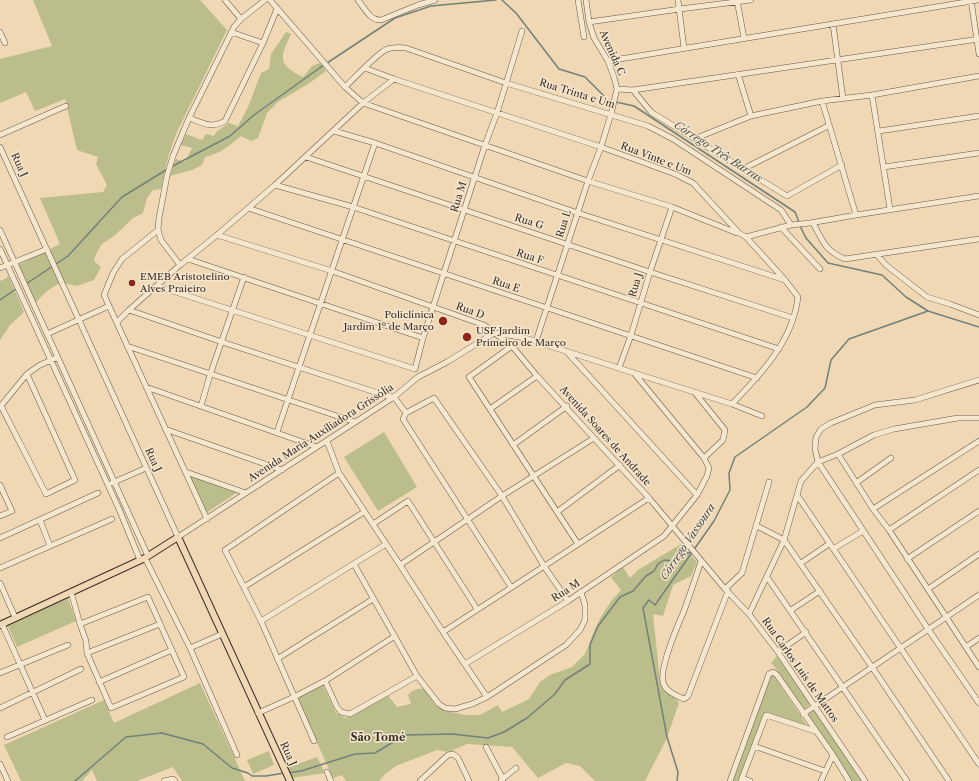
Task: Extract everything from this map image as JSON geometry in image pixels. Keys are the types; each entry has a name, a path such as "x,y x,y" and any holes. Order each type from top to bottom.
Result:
{"main road":[{"path":"1,624 144,558 178,537"},
{"name":"Rua J","path":"178,537 287,777"}],"street":[{"path":"224,0 241,19"},
{"path":"180,265 161,240 158,230 167,176 189,118 231,32 241,19 265,0"},
{"path":"270,0 345,87 363,103 588,181 672,207 739,233"},
{"path":"358,0 371,17 376,20 380,20 435,0"},
{"name":"Avenida C","path":"586,0 589,22 594,38 608,61 617,89 611,114"},
{"path":"678,0 684,48"},
{"path":"589,22 751,0"},
{"path":"608,61 978,0"},
{"path":"579,1 584,37"},
{"path":"737,1 744,38"},
{"path":"972,1 979,54"},
{"path":"189,118 211,126 217,125 225,120 263,43 277,9"},
{"path":"833,24 843,99"},
{"name":"Rua M","path":"415,368 423,338 485,145 497,114 522,31"},
{"path":"0,32 5,43"},
{"path":"231,32 263,43"},
{"path":"617,89 633,90 978,39"},
{"name":"Rua Trinta e Um","path":"345,87 380,54 388,49 396,47 406,48 506,83 648,126 673,139 781,210 794,225"},
{"name":"Rua Vinte e Um","path":"365,68 497,114 601,147 675,174 693,183 739,233 746,237 786,280 798,297 797,310 783,344 757,378 732,404"},
{"path":"738,74 751,116"},
{"path":"694,139 751,116 822,101 872,95 979,76"},
{"path":"117,322 180,265 275,185 363,103 394,79"},
{"path":"633,90 651,112 787,196 842,165"},
{"path":"872,95 879,131 890,209"},
{"path":"822,101 828,126 842,165 856,215"},
{"path":"0,135 66,106"},
{"name":"Rua L","path":"536,341 611,114"},
{"path":"879,131 979,116"},
{"path":"743,169 828,126"},
{"path":"334,131 375,143 475,178 786,280"},
{"path":"277,432 375,143"},
{"name":"Rua J","path":"0,146 178,537"},
{"path":"884,167 979,153"},
{"name":"Rua G","path":"306,156 650,272 794,318"},
{"name":"Rua F","path":"275,185 353,207 454,242 779,349"},
{"path":"746,237 794,225 979,196"},
{"name":"Rua J","path":"618,368 672,207"},
{"name":"Rua E","path":"248,208 757,378"},
{"path":"812,223 826,248 834,255 845,259 979,239"},
{"path":"781,228 820,269"},
{"path":"0,230 11,264 16,286 108,485 190,648 238,755"},
{"path":"158,230 122,259 113,274 104,295 207,519"},
{"name":"Rua D","path":"217,235 392,291 433,308 484,325 494,333 536,341 732,404 762,416"},
{"path":"0,249 24,282 114,482 144,558"},
{"path":"0,268 47,249"},
{"path":"877,254 886,265 927,297 979,315"},
{"path":"188,259 423,338"},
{"path":"201,406 210,375 244,277"},
{"path":"157,286 310,336 415,368 418,377"},
{"path":"47,334 109,306"},
{"path":"129,310 222,342 394,397 406,413"},
{"path":"37,331 44,327"},
{"name":"Avenida Soares de Andrade","path":"494,333 512,346 537,376 567,406 700,558"},
{"name":"Avenida Maria Auxiliadora Grissólia","path":"178,537 394,397 418,377 447,362 494,333"},
{"path":"127,346 210,375 288,399 355,422"},
{"path":"512,346 469,377 578,544"},
{"path":"566,351 697,495"},
{"path":"27,374 75,480 46,494 0,407 27,374 40,365 58,357"},
{"path":"634,373 704,458 724,440 725,430 695,393"},
{"path":"490,409 537,376"},
{"path":"979,380 915,400 875,405 831,423 821,429 816,437 815,449 818,462 928,629 979,703"},
{"path":"146,387 317,447"},
{"path":"511,587 403,419 406,413 434,398 502,496 544,566 568,601"},
{"path":"513,445 567,406"},
{"path":"749,614 784,540 801,481 818,462 838,454 874,435 894,429 958,418 979,418"},
{"path":"165,429 282,470"},
{"path":"400,565 502,496 594,438"},
{"path":"327,441 339,473 487,697"},
{"path":"873,509 979,441"},
{"path":"91,448 97,444"},
{"path":"838,454 979,667"},
{"name":"Rua M","path":"465,664 568,601 664,536 697,495 707,476 709,468 704,458"},
{"path":"856,483 891,458"},
{"path":"558,512 620,465"},
{"path":"108,485 146,468"},
{"path":"889,530 979,470"},
{"path":"186,472 246,493"},
{"path":"314,741 261,621 225,550 339,473"},
{"path":"700,558 683,613 671,641 662,675 664,684 670,692 684,699 688,696 726,590 742,573 770,482"},
{"path":"0,485 12,510 0,516"},
{"path":"0,538 98,493"},
{"path":"797,495 979,764"},
{"path":"443,632 649,498"},
{"path":"373,524 408,501 435,541 477,609"},
{"path":"907,559 979,511"},
{"path":"244,588 364,512"},
{"path":"0,568 112,519"},
{"path":"40,520 50,546"},
{"path":"757,526 784,540 949,781"},
{"path":"833,549 863,531"},
{"path":"261,621 386,544"},
{"path":"801,563 829,544"},
{"path":"928,589 979,554"},
{"name":"Rua Carlos Luís de Mattos","path":"700,558 726,590 749,614 778,652 865,781"},
{"path":"354,564 417,676 439,704 445,708 455,709 472,704 487,697 566,645 580,630 585,620 585,605 581,592"},
{"path":"767,576 907,781"},
{"path":"0,583 15,617"},
{"path":"791,610 820,591"},
{"path":"71,592 80,624 86,641 87,653 111,708 184,677 148,598 80,624"},
{"path":"803,714 814,705 872,668 979,595"},
{"path":"278,660 373,599"},
{"path":"1,624 45,720"},
{"path":"87,653 160,624"},
{"path":"778,652 806,632"},
{"path":"190,648 222,634"},
{"path":"258,713 325,681 395,636"},
{"path":"966,647 979,638"},
{"path":"0,673 68,645"},
{"path":"99,682 172,650"},
{"path":"0,708 81,669"},
{"path":"730,781 768,674 773,672 777,675 833,755 849,781"},
{"path":"325,681 337,707 341,712 350,714 417,676"},
{"path":"7,737 92,700"},
{"path":"750,781 741,780 766,714 815,731"},
{"path":"754,746 825,771"},
{"path":"486,747 501,780 516,768"},
{"path":"420,781 448,755 453,754 458,758 469,781"},
{"path":"821,781 833,755"},
{"path":"0,764 8,781"},
{"path":"327,772 331,781"},
{"path":"164,781 172,779 175,781"}],"green space":[{"path":"33,0 200,0 227,30 176,134 168,157 161,189 153,190 147,198 143,213 133,218 114,236 102,244 94,261 101,267 94,280 77,286 58,284 47,291 36,302 18,265 60,244 40,198 103,192 107,185 96,164 98,157 77,150 65,99 35,111 26,92 0,103 0,59 52,46"},
{"path":"286,32 291,34 283,55 283,60 289,68 303,77 312,66 320,63 326,71 278,102 267,113 258,138 251,141 241,136 229,146 205,157 202,165 192,170 170,176 176,159 185,162 192,148 181,145 186,134 202,140 206,134 214,136 217,131 229,123 238,126 248,107 261,73 269,69 271,54"},
{"path":"8,275 24,312 10,325 0,340 0,281 7,278"},
{"path":"384,432 417,487 378,511 344,457"},
{"path":"188,475 238,492 206,513"},
{"path":"681,544 697,562 691,576 673,585 663,616 653,614 660,681 663,690 679,703 666,740 645,781 595,781 580,766 566,763 538,778 512,747 467,744 449,752 437,750 396,766 385,774 379,781 346,781 342,775 333,778 297,698 321,685 324,688 336,713 346,718 354,715 387,694 397,707 411,704 408,695 410,693 418,689 426,689 435,705 447,711 466,715 480,715 498,705 502,712 529,699 540,682 550,675 572,667 585,654 602,615 621,590 611,577 623,567 630,578 638,570"},
{"path":"67,596 76,621 17,647 7,624"},
{"path":"777,656 810,704 804,709 771,663"},
{"path":"769,676 774,676 808,727 765,712 740,781 731,781"},
{"path":"200,683 245,781 182,781 173,767 137,781 97,781 92,770 82,781 21,781 4,745 104,700 114,723"},
{"path":"814,710 862,781 851,781 807,715"},
{"path":"269,751 274,765 253,774 247,760"},
{"path":"317,757 325,773 291,778 286,768"}],"waterway":[{"path":"171,167 230,136 254,115 321,67 395,18 431,6 496,0"},
{"name":"Córrego Três Barras","path":"502,0 516,13 559,69 585,77 609,101 612,101"},
{"name":"Córrego Três Barras","path":"616,102 634,106 795,212 799,222"},
{"path":"26,284 68,256 122,197 166,170"},
{"name":"Córrego Três Barras","path":"800,226 806,238 828,263 882,275 906,297 928,311 979,327"},
{"path":"0,300 16,289"},
{"name":"Córrego Vassoura","path":"677,781 678,772 667,737 643,608 649,600 655,605 714,521 730,490 729,473 735,457 807,407 825,388 831,360 849,339 928,311"},
{"path":"288,773 301,771 355,754 375,753 405,735 452,734 488,738 504,732 527,718 555,694 565,680 590,664 590,645 598,626 620,597 633,591 646,576 654,571 658,564 664,560 674,561 680,556 693,551"},
{"path":"75,781 126,737 162,733 203,744 232,768 248,773 252,776 266,776 284,773"}],"place":[{"name":"EMEB Aristotelino Alves Praieiro","path":"132,283"},
{"name":"Policlínica Jardim 1º de Março","path":"443,321"},
{"name":"USF Jardim Primeiro de Março","path":"467,337"}],"district":[{"name":"São Tomé","path":"378,738"}]}
